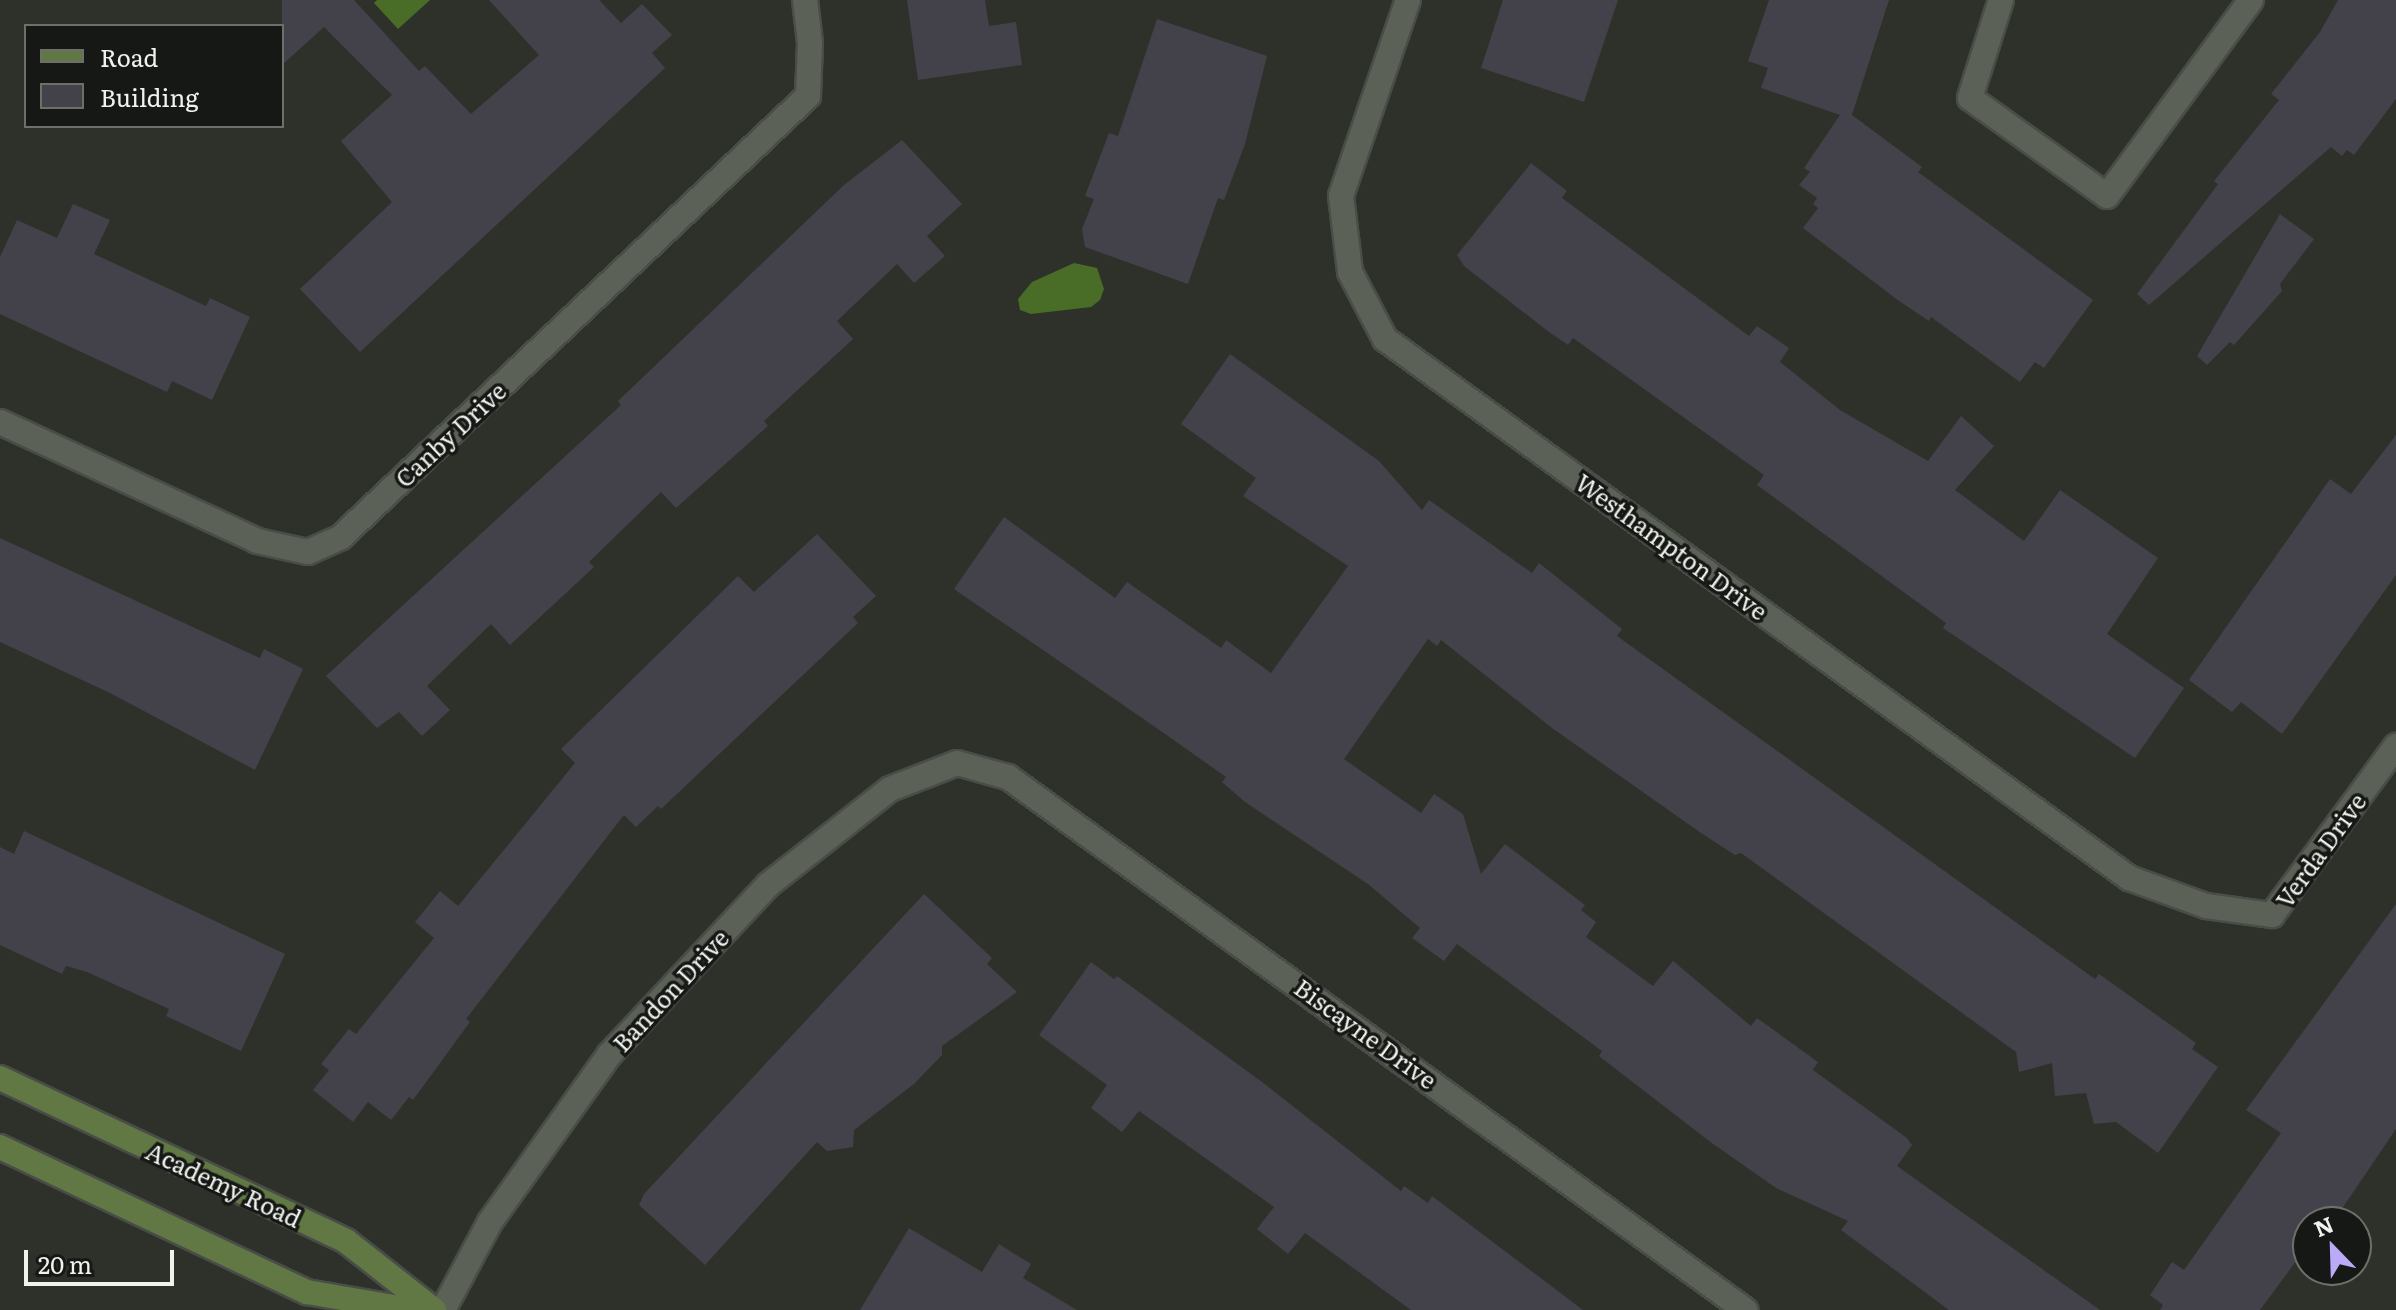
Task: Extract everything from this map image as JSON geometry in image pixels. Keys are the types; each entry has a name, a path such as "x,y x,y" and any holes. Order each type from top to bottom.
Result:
{"main road":[{"name":"Academy Road","path":"0,1078 346,1241 434,1310"},
{"path":"0,1147 307,1292 411,1310"}],"street":[{"name":"Canby Drive","path":"0,422 257,541 308,552 341,537 808,96 810,66 805,0"},
{"name":"Westhampton Drive","path":"1408,0 1341,196 1350,272 1385,339 2129,878 2206,906 2272,915"},
{"path":"2001,0 1970,98 2107,196 2251,0"},
{"name":"Verda Drive","path":"2272,915 2396,746"},
{"name":"Bandon Drive","path":"443,1310 490,1222 610,1054 768,885 890,789 957,763 981,770"},
{"name":"Biscayne Drive","path":"981,770 1008,777 1745,1310"}],"shaded area":[{"path":"377,0 430,0 398,29 374,3"},
{"path":"1074,263 1097,268 1104,289 1100,300 1091,307 1031,314 1020,310 1018,299 1032,282"}],"building":[{"path":"282,0 354,0 419,71 425,66 471,114 539,55 489,0 599,0 621,23 642,4 672,35 652,53 665,68 360,352 300,289 392,202 341,141 392,95 324,27 284,63"},
{"path":"907,0 985,0 989,26 1016,22 1022,65 918,80"},
{"path":"1503,0 1618,0 1584,102 1481,68"},
{"path":"1769,0 1889,0 1852,115 1922,167 1918,172 2093,300 2044,368 2035,362 2020,382 1931,317 1929,321 1899,301 1803,228 1818,208 1813,204 1817,198 1799,185 1810,172 1804,168 1840,115 1761,88 1768,68 1748,61"},
{"path":"2338,0 2396,0 2396,99 2354,155 2347,150 2342,156 2331,147 2149,305 2137,294 2218,184 2214,181 2279,100 2271,94 2320,32"},
{"path":"1157,19 1267,56 1245,144 1224,200 1218,198 1188,284 1085,247 1082,229 1094,199 1085,196 1109,133 1118,136"},
{"path":"902,140 962,204 927,236 945,256 914,283 897,264 837,321 853,339 764,421 768,426 676,508 661,492 589,562 594,567 510,645 491,624 427,686 450,710 422,736 399,712 377,728 326,676 621,405 618,401 844,185"},
{"path":"1531,163 1567,191 1562,198 1749,336 1757,326 1789,348 1780,362 1840,410 1928,461 1961,416 1994,446 1955,490 2024,541 2060,490 2158,558 2107,634 2184,688 2135,758 1943,628 1946,623 1757,485 1764,475 1573,338 1568,345 1549,332 1464,266 1457,255"},
{"path":"73,204 110,220 94,254 206,306 210,298 250,317 212,400 172,381 167,392 0,314 0,257 17,220 57,238"},
{"path":"2280,214 2314,239 2280,284 2282,291 2234,345 2230,342 2207,365 2197,356"},
{"path":"1230,354 1379,461 1422,510 1429,500 1532,573 1539,563 1622,629 1617,636 2095,979 2099,974 2196,1043 2192,1049 2218,1067 2158,1153 2116,1122 2094,1124 2086,1093 2055,1096 2052,1063 2019,1072 2016,1052 1741,853 1735,855 1701,833 1552,728 1441,640 1437,646 1428,639 1344,759 1421,813 1434,794 1463,814 1481,874 1505,844 1585,905 1581,910 1596,922 1586,937 1653,986 1673,961 1751,1026 1757,1018 1818,1062 1813,1070 1907,1138 1912,1145 1897,1166 2100,1310 1949,1310 1841,1230 1848,1221 1776,1188 1709,1141 1599,1056 1602,1051 1457,944 1444,961 1412,938 1420,928 1368,884 1245,802 1222,782 1226,777 954,589 1004,517 1115,598 1127,582 1221,648 1226,640 1271,673 1348,566 1243,496 1256,478 1181,424"},
{"path":"2396,435 2396,575 2282,734 2241,702 2232,712 2189,680 2330,479 2351,494"},
{"path":"817,534 876,596 853,617 858,623 661,809 658,806 636,827 624,815 466,1019 470,1022 413,1100 409,1097 391,1120 368,1102 353,1122 313,1090 329,1070 321,1064 349,1029 356,1034 434,938 415,922 440,891 458,906 575,763 561,749 738,576 754,592"},
{"path":"0,538 260,658 264,649 303,669 255,770 110,693 0,642"},
{"path":"24,831 285,954 241,1051 166,1016 169,1009 87,972 66,966 62,974 0,945 0,847 14,854"},
{"path":"924,894 992,958 987,964 1017,992 942,1046 942,1055 914,1084 854,1130 853,1147 827,1151 817,1142 705,1265 639,1205 644,1194"},
{"path":"2396,904 2396,1129 2344,1206 2292,1206 2292,1267 2260,1310 2160,1310 2163,1305 2150,1295 2172,1262 2184,1270 2281,1133 2246,1110"},
{"path":"1091,962 1114,979 1117,976 1262,1082 1401,1191 1404,1186 1428,1203 1432,1196 1583,1310 1411,1310 1305,1233 1288,1254 1257,1229 1274,1207 1139,1111 1122,1132 1091,1108 1107,1085 1039,1035"},
{"path":"909,1228 982,1272 999,1244 1031,1264 1023,1278 1077,1310 860,1310"}]}
